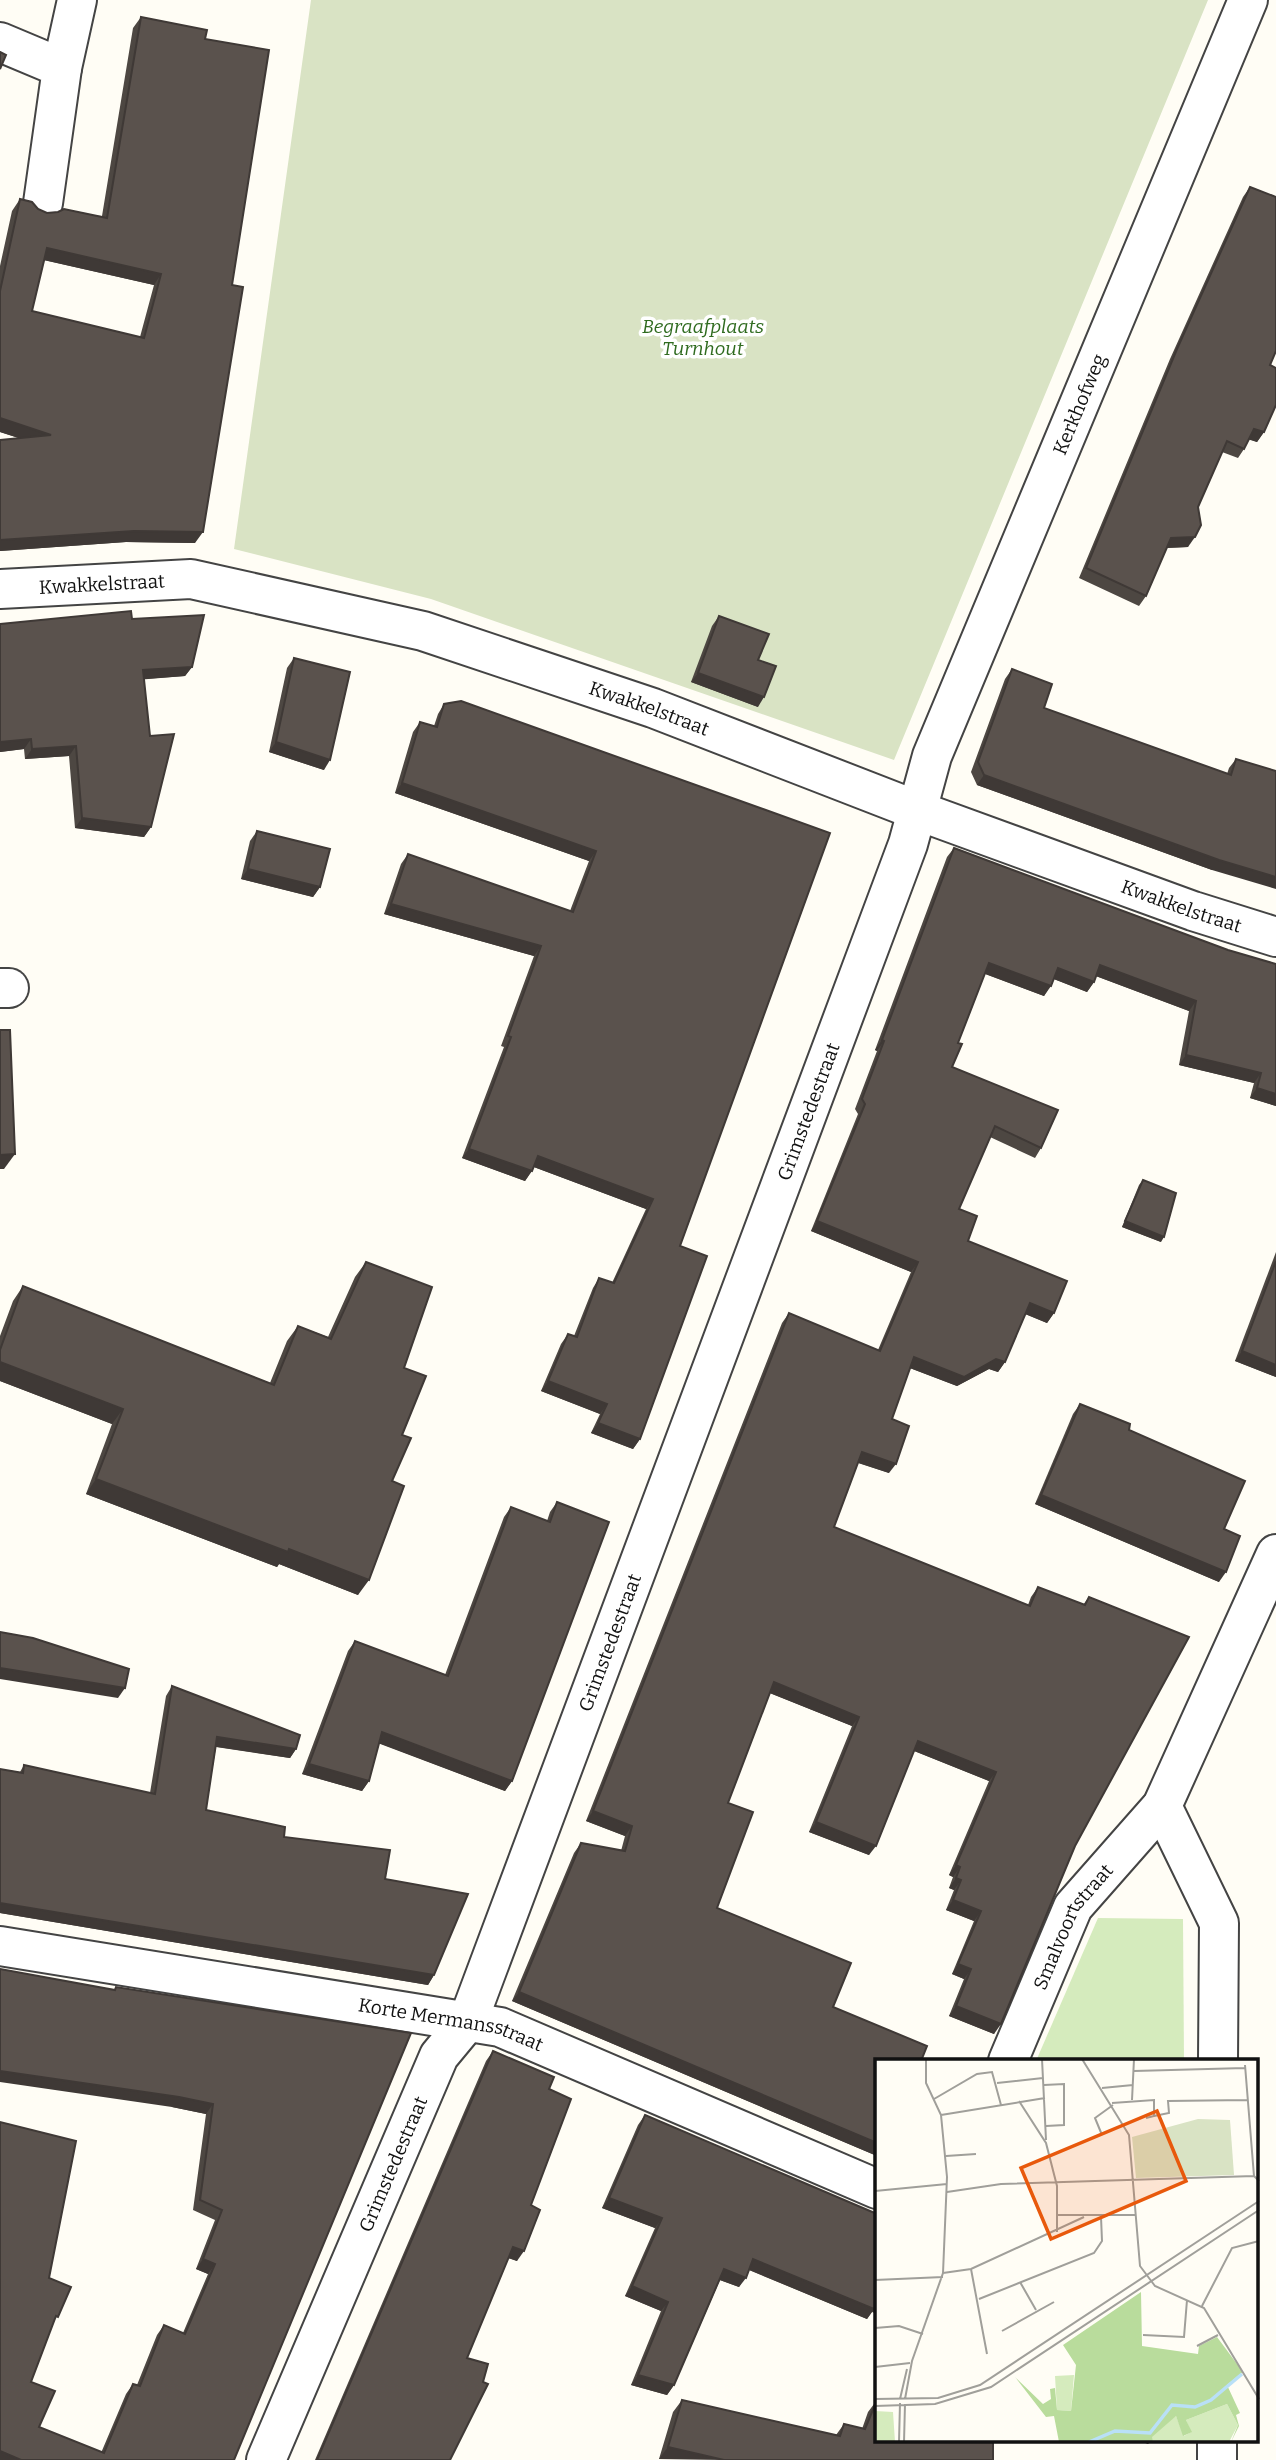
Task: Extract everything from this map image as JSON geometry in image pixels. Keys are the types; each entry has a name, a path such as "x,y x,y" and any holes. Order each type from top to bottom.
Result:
{"street":[{"path":"43,203 62,68 77,0"},
{"name":"Kerkhofweg","path":"916,810 932,756 1248,0"},
{"path":"0,42 62,68"},
{"name":"Kwakkelstraat","path":"0,589 191,579 423,631 653,708 916,810 1193,911 1276,937"},
{"name":"Grimstedestraat","path":"266,2460 439,2056 468,2021 908,844 916,810"},
{"name":"Smalvoortstraat","path":"1009,2059 1073,1907 1162,1806 1276,1555"},
{"path":"1162,1806 1219,1923 1218,2059"},
{"name":"Korte Mermansstraat","path":"0,1946 500,2027 875,2188"},
{"path":"1217,2442 1217,2460"}],"green space":[{"name":"Begraafplaats Turnhout","path":"311,0 1208,0 894,760 431,599 234,549"},
{"path":"1098,1918 1183,1919 1184,2059 1037,2059"}],"building":[{"path":"141,17 207,30 205,39 269,50 232,285 243,287 203,532 134,531 0,540 0,440 51,435 0,418 0,291 20,199 32,202 47,213 64,209 107,218","holes":["47,248 161,274 144,338 32,311"]},
{"path":"0,52 6,55 0,69"},
{"path":"1250,187 1276,197 1276,351 1270,365 1276,368 1276,405 1264,432 1254,429 1244,449 1227,441 1198,507 1201,525 1195,537 1171,538 1146,596 1086,568 1177,349"},
{"path":"131,611 132,619 204,615 192,667 143,670 150,736 174,734 151,827 82,818 76,746 32,749 31,739 0,742 0,624"},
{"path":"719,616 769,634 758,660 776,666 764,697 698,673"},
{"path":"294,658 350,672 330,760 276,742"},
{"path":"1012,669 1052,684 1044,708 1231,775 1236,759 1276,771 1276,877 1219,860 984,775 978,762"},
{"path":"461,701 830,833 680,1246 707,1256 640,1439 598,1423 607,1404 548,1381 568,1334 577,1337 599,1278 614,1283 653,1199 538,1156 532,1171 469,1149 511,1037 508,1036 541,946 391,904 408,854 573,912 596,851 402,783 420,722 437,727 444,704"},
{"path":"257,831 330,849 320,887 248,869"},
{"path":"954,848 1228,950 1276,964 1276,1094 1257,1088 1261,1073 1186,1055 1196,1001 1100,965 1094,982 1058,968 1051,986 989,963 958,1043 962,1044 952,1067 1058,1110 1041,1148 995,1126 959,1209 977,1216 968,1241 1067,1281 1054,1313 1030,1303 1005,1362 996,1359 964,1377 914,1357 892,1419 909,1426 896,1464 862,1452 834,1527 1030,1606 1038,1587 1085,1605 1089,1597 1189,1637 1075,1846 1001,2024 956,2006 971,1969 958,1964 981,1911 953,1900 961,1880 956,1878 960,1867 956,1865 996,1772 918,1741 876,1846 816,1822 859,1717 774,1682 728,1803 753,1812 717,1908 851,1963 833,2007 927,2046 922,2059 875,2059 875,2142 519,1992 581,1843 625,1851 632,1826 593,1811 789,1313 880,1351 918,1262 817,1221 865,1104 862,1099 884,1041 882,1040"},
{"path":"0,1030 10,1030 15,1154 0,1155"},
{"path":"1143,1180 1176,1193 1164,1237 1125,1221"},
{"path":"1276,1261 1276,1365 1242,1351"},
{"path":"366,1262 432,1287 404,1368 426,1376 402,1435 411,1438 392,1481 404,1486 369,1580 96,1479 123,1409 0,1362 0,1350 23,1286 274,1385 298,1326 331,1339"},
{"path":"1080,1404 1130,1424 1129,1430 1245,1481 1224,1529 1240,1536 1226,1572 1041,1495"},
{"path":"557,1502 609,1522 512,1781 382,1732 369,1781 309,1764 355,1641 448,1676 511,1507 550,1522"},
{"path":"0,1632 33,1638 129,1669 125,1688 0,1668"},
{"path":"172,1686 300,1735 296,1749 217,1737 206,1810 285,1827 284,1837 390,1850 385,1879 468,1894 434,1975 0,1903 0,1769 23,1773 24,1765 155,1794"},
{"path":"0,1969 115,1990 116,1987 411,2033 234,2460 21,2460 0,2451 0,2122 76,2141 49,2278 71,2287 58,2317 56,2316 31,2382 55,2391 39,2427 104,2453 133,2384 140,2386 164,2325 185,2334 215,2264 203,2259 222,2210 200,2200 213,2104 0,2071"},
{"path":"493,2051 554,2077 549,2089 571,2099 531,2205 540,2210 524,2251 513,2247 467,2358 488,2364 483,2382 488,2384 450,2460 317,2460"},
{"path":"645,2115 875,2213 875,2307 874,2309 753,2259 746,2278 724,2269 674,2385 638,2375 668,2302 632,2286 662,2218 609,2198"},
{"path":"682,2400 840,2436 844,2424 865,2429 875,2405 875,2442 993,2442 993,2460 724,2460 668,2447"}]}
